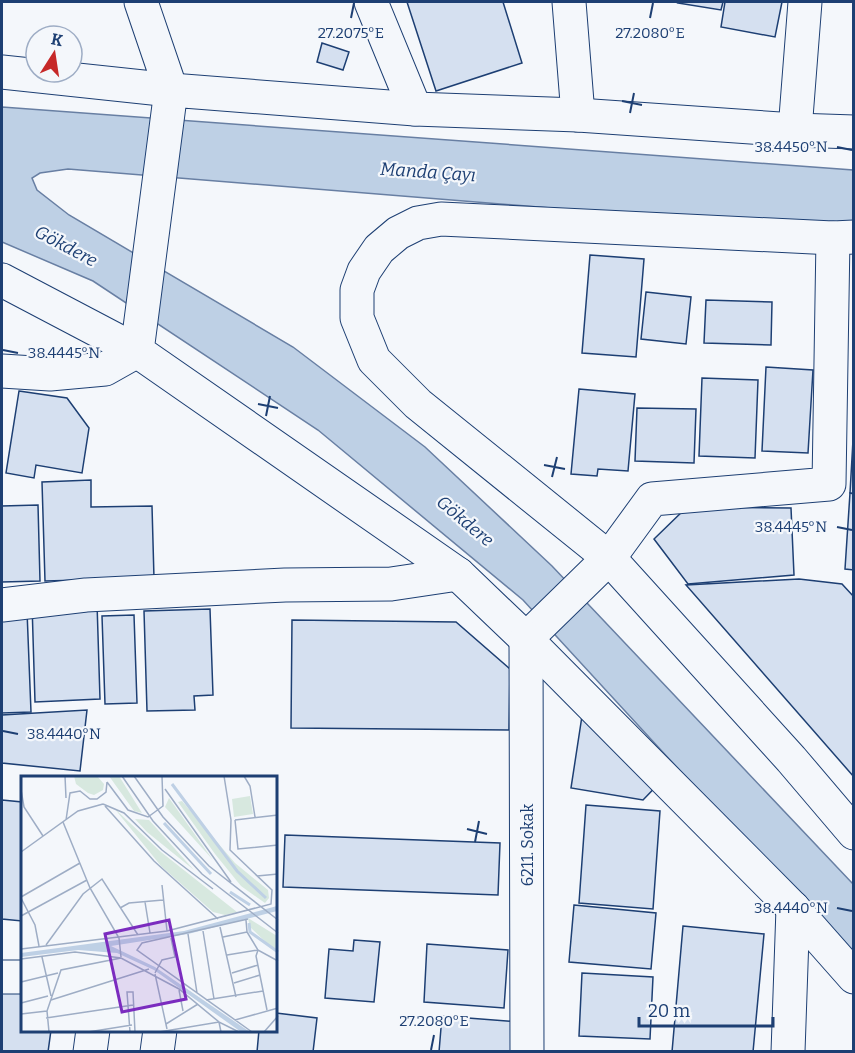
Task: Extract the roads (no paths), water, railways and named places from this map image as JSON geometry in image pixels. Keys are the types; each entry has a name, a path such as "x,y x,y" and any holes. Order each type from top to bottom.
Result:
{"street":[{"path":"2,371 50,374 105,369 139,336 170,100 141,2"},
{"path":"371,2 415,109"},
{"path":"569,2 578,115"},
{"path":"795,130 805,2"},
{"path":"2,72 170,100 578,115 854,132"},
{"path":"533,632 609,558 652,499 829,484 843,238 441,219 418,223 398,233 379,249 364,271 357,290 357,318 374,360 418,404 609,558 854,833"},
{"path":"2,280 139,336 533,632 793,908 854,977"},
{"path":"2,605 86,595 285,585 391,584 458,574"},
{"name":"6211. Sokak","path":"527,1052 533,632"},
{"path":"788,1052 793,908"},
{"path":"2,977 21,977"},
{"path":"90,1052 93,1032"},
{"path":"157,1052 160,1032"}],"water":[{"path":"2,107 853,170 853,230 835,231 68,169 40,173 32,178 37,190 69,215 293,347 425,447 552,566 853,884 853,959 523,600 318,430 93,281 2,242"}],"water label":[{"name":"Manda Çayı","path":"428,172"},
{"name":"Gökdere","path":"66,246"},
{"name":"Gökdere","path":"465,521"}]}
